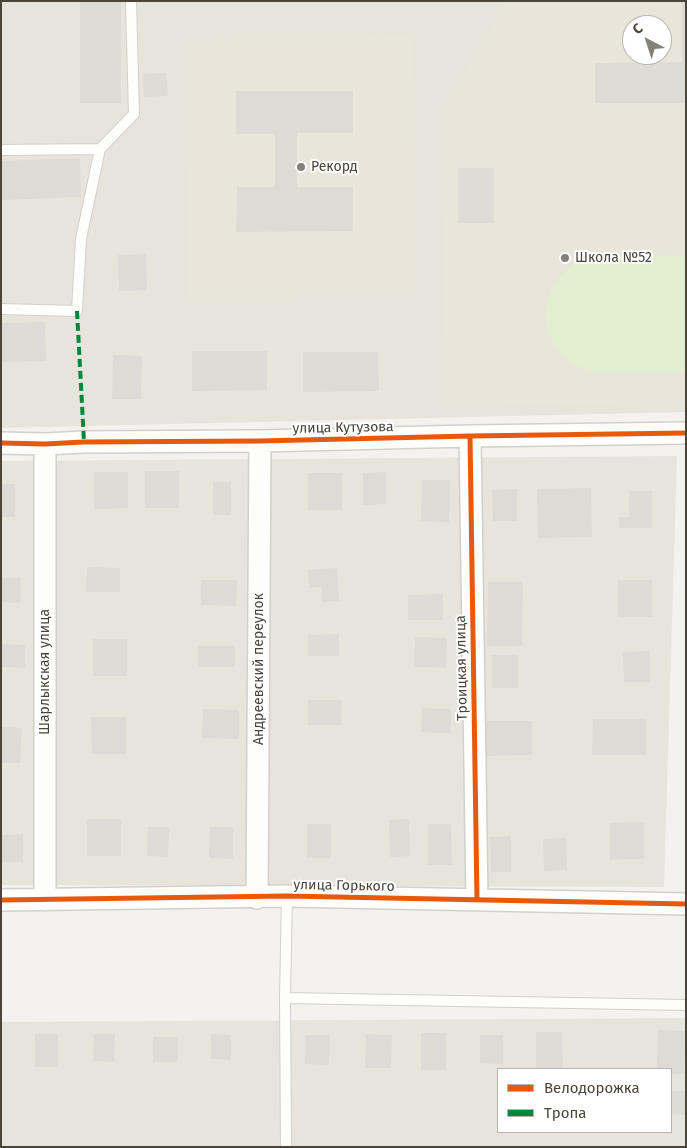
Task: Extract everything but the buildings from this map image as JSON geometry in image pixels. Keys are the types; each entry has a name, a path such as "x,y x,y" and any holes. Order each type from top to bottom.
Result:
{"street":[{"name":"улица Кутузова","path":"1,444 686,433"},
{"name":"Троицкая улица","path":"470,436 477,900"},
{"name":"Андреевский переулок","path":"257,898 260,441"},
{"name":"Шарлыкская улица","path":"45,444 45,900"},
{"name":"улица Горького","path":"1,900 257,898 287,896 686,904"}],"lane":[{"path":"1,310 77,311 82,239 100,149 134,114 131,1"},
{"path":"1,150 100,149"},
{"path":"286,1147 285,998 287,896"},
{"path":"285,998 686,1005"}],"shaded area":[{"path":"1,1 686,1 686,412 1,428"},
{"name":"Школа №52","path":"508,1 686,1 686,401 447,407 440,115"},
{"name":"Рекорд","path":"413,37 416,295 188,298 185,40"},
{"path":"677,456 664,887 1,885 1,461"},
{"path":"686,1018 686,1147 1,1147 1,1022"}],"green space":[{"path":"686,255 686,373 592,372 573,364 557,349 549,333 546,321 546,307 551,290 559,277 574,263 591,256"}],"marked path":[{"path":"77,311 84,442"}],"cycle path":[{"path":"1,443 260,441 686,433"},
{"path":"470,436 477,900"},
{"path":"1,900 287,896 686,904"}],"place":[{"name":"Рекорд","path":"301,167"},
{"name":"Школа №52","path":"565,258"}]}
